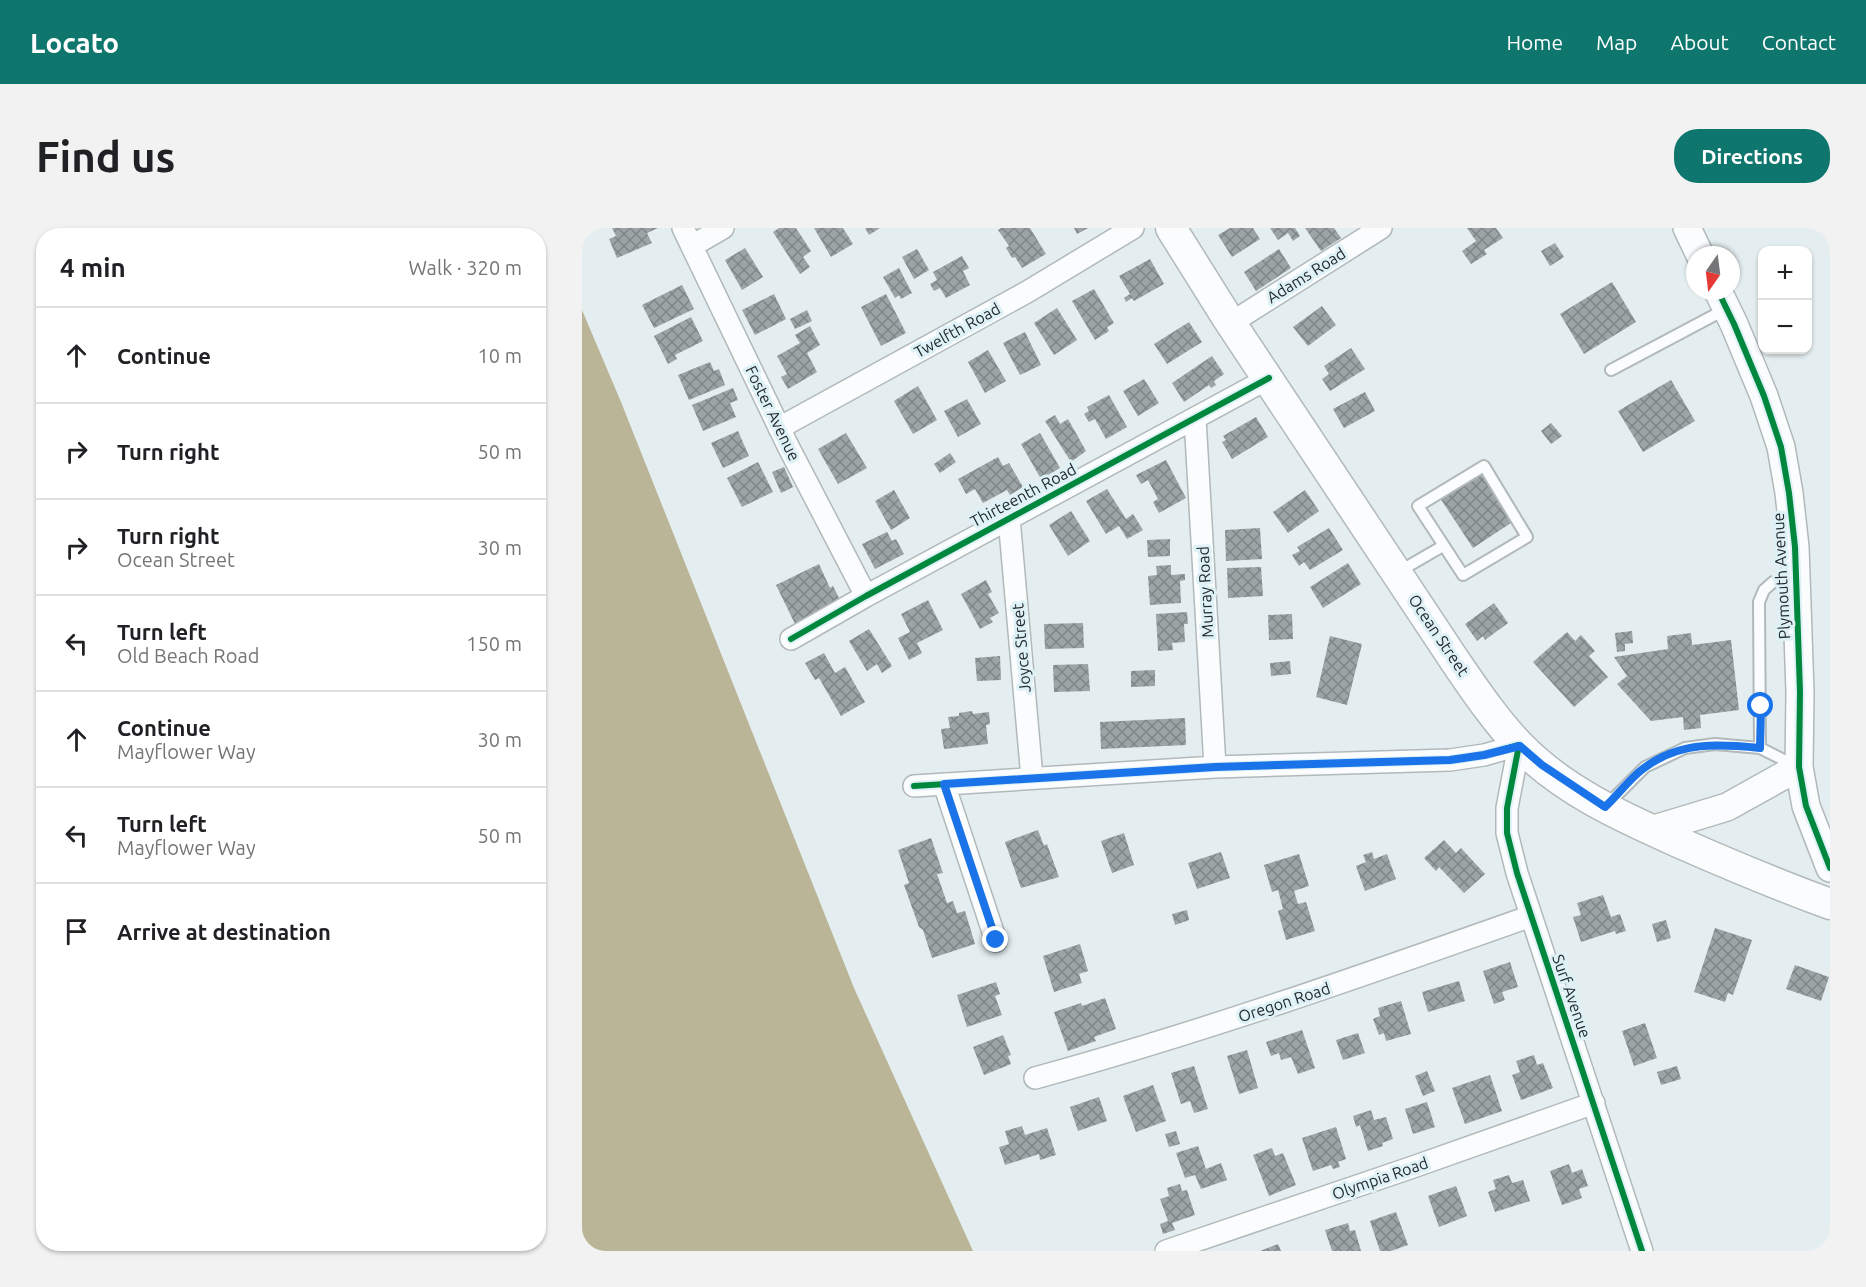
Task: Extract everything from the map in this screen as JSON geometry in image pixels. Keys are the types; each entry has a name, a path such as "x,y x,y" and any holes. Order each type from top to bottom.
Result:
{"main road":[{"name":"Ocean Street","path":"1171,228 1231,323 1493,714 1520,746 1542,765 1605,807 1721,861 1830,904"}],"street":[{"path":"688,237 723,228"},
{"name":"Twelfth Road","path":"780,428 1027,292 1133,228"},
{"name":"Adams Road","path":"1231,323 1381,228"},
{"path":"1687,228 1696,246"},
{"name":"Foster Avenue","path":"688,237 780,428 866,596"},
{"name":"Plymouth Avenue","path":"1722,300 1764,396 1780,447 1789,493 1796,582 1799,767 1806,806 1830,868"},
{"name":"Thirteenth Road","path":"791,639 1269,378"},
{"name":"Murray Road","path":"1195,418 1215,767"},
{"name":"Joyce Street","path":"1009,518 1032,778"},
{"path":"914,786 1215,767 1450,760 1520,746"},
{"name":"Surf Avenue","path":"1520,746 1507,808 1507,833 1517,873 1642,1251"},
{"path":"1651,830 1727,807 1799,767"},
{"path":"944,784 996,940"},
{"name":"Oregon Road","path":"1035,1078 1114,1057 1333,986 1531,916"},
{"name":"Olympia Road","path":"1166,1251 1594,1103"}],"lane":[{"path":"1611,370 1722,300"},
{"path":"1484,466 1527,537 1463,575 1443,546 1418,506 1484,466"},
{"path":"1398,572 1443,546"},
{"path":"1760,748 1759,602 1764,590 1773,582 1796,582"},
{"path":"1605,807 1645,767 1685,748 1715,744 1760,748 1799,767"}],"shaded area":[{"path":"582,310 621,402 854,988 973,1251 582,1251"}],"building":[{"path":"612,228 658,228 647,233 652,243 617,258 609,239 616,236"},
{"path":"779,228 796,228 811,251 803,257 810,267 800,274 773,232"},
{"path":"814,228 843,228 853,244 831,257"},
{"path":"865,228 880,228 869,235"},
{"path":"1001,228 1030,228 1046,254 1022,268 1006,248 1009,246 998,230"},
{"path":"1074,228 1088,228 1077,234"},
{"path":"1230,228 1253,228 1260,239 1232,257 1218,235"},
{"path":"1270,228 1295,228 1300,236 1293,241 1288,233 1278,240"},
{"path":"1305,228 1334,228 1341,238 1321,251"},
{"path":"1467,228 1496,228 1503,238 1484,250 1487,254 1471,264 1462,251 1476,241"},
{"path":"1555,243 1564,257 1550,266 1541,251"},
{"path":"745,248 763,277 742,290 725,260"},
{"path":"917,249 929,270 914,279 902,257"},
{"path":"1279,249 1291,268 1256,291 1244,272"},
{"path":"962,256 969,268 963,271 970,285 946,298 940,288 934,291 930,284 937,280 933,272"},
{"path":"1150,259 1164,284 1134,301 1132,298 1126,302 1124,298 1130,294 1119,276"},
{"path":"899,268 912,293 901,299 899,295 895,298 883,277"},
{"path":"1612,282 1636,322 1584,354 1560,314"},
{"path":"682,285 694,309 654,328 642,305"},
{"path":"1094,289 1114,323 1107,327 1109,331 1095,340 1072,301"},
{"path":"774,294 786,319 755,335 742,310"},
{"path":"886,294 906,333 881,346 861,307"},
{"path":"1322,306 1336,325 1308,346 1293,327"},
{"path":"1057,308 1077,340 1054,355 1034,323"},
{"path":"807,310 812,321 795,329 790,319"},
{"path":"691,317 703,341 675,355 677,359 668,364 654,336"},
{"path":"1189,322 1202,342 1167,364 1154,344"},
{"path":"810,326 820,345 807,353 817,372 788,389 781,377 787,374 777,356 800,343 795,335"},
{"path":"1025,332 1041,365 1020,375 1003,343"},
{"path":"1351,348 1365,369 1330,391 1322,379 1329,374 1324,366"},
{"path":"988,350 1006,381 985,393 968,362"},
{"path":"1212,356 1224,374 1214,381 1216,385 1211,388 1209,385 1184,402 1172,383"},
{"path":"710,362 714,371 719,369 725,385 689,400 678,375"},
{"path":"1144,379 1159,403 1138,416 1123,391"},
{"path":"1671,380 1695,421 1643,452 1618,411"},
{"path":"918,386 937,420 913,434 894,401"},
{"path":"733,388 738,400 730,403 736,417 703,431 692,405"},
{"path":"1365,392 1375,411 1344,428 1333,409"},
{"path":"1109,395 1127,427 1106,439 1095,419 1089,422 1084,414 1089,411 1087,407"},
{"path":"967,399 981,424 958,437 944,411"},
{"path":"1055,415 1060,424 1068,419 1086,451 1071,462 1045,421"},
{"path":"1256,417 1268,437 1232,459 1222,442 1226,440 1223,436"},
{"path":"1551,423 1562,436 1551,444 1541,431"},
{"path":"738,431 749,456 723,468 711,443"},
{"path":"846,433 867,468 838,484 818,449"},
{"path":"1040,433 1060,468 1041,479 1021,444"},
{"path":"950,453 956,462 940,473 934,464"},
{"path":"998,457 1003,466 1009,463 1023,487 1010,495 1007,490 983,503 975,489 966,494 958,479"},
{"path":"1166,460 1186,498 1159,513 1153,502 1158,499 1148,480 1141,484 1136,475"},
{"path":"758,462 773,492 742,507 727,478"},
{"path":"784,467 793,487 781,493 772,472"},
{"path":"1481,471 1514,521 1473,548 1440,498"},
{"path":"1107,489 1126,519 1133,514 1143,530 1127,539 1119,526 1106,534 1086,501"},
{"path":"894,490 910,518 891,530 875,501"},
{"path":"1305,490 1319,511 1288,533 1273,512"},
{"path":"1071,511 1090,541 1068,556 1049,525"},
{"path":"1260,528 1262,559 1226,561 1225,530"},
{"path":"1329,528 1343,550 1310,570 1304,562 1299,566 1292,555 1300,551 1297,547"},
{"path":"887,532 892,541 896,539 904,554 875,569 862,544"},
{"path":"1170,539 1170,556 1148,557 1147,540"},
{"path":"1348,563 1361,584 1323,608 1310,587"},
{"path":"819,564 830,588 833,586 842,604 796,626 776,585"},
{"path":"1171,565 1171,575 1185,574 1185,580 1180,581 1181,603 1150,605 1148,576 1157,575 1156,566"},
{"path":"1261,567 1263,596 1228,598 1227,568"},
{"path":"986,580 992,592 988,594 999,613 990,618 993,622 980,629 961,594"},
{"path":"928,600 943,630 917,643 922,653 909,660 898,638 910,632 901,614"},
{"path":"1494,603 1508,623 1485,640 1483,636 1477,641 1465,624"},
{"path":"1187,612 1188,624 1184,624 1185,642 1172,643 1173,650 1158,651 1156,614"},
{"path":"1292,614 1293,639 1269,640 1268,615"},
{"path":"1083,623 1084,648 1045,649 1044,624"},
{"path":"869,629 892,666 882,673 877,664 867,671 849,641"},
{"path":"1632,631 1633,643 1625,644 1625,651 1617,652 1615,633"},
{"path":"1567,632 1575,641 1581,635 1595,651 1589,656 1608,677 1574,707 1533,662"},
{"path":"1691,633 1692,645 1731,640 1739,710 1700,715 1701,728 1684,730 1683,717 1651,721 1617,684 1627,676 1614,657 1668,649 1667,636"},
{"path":"1330,636 1362,644 1347,705 1316,697"},
{"path":"824,653 835,673 845,667 865,702 841,716 819,678 815,680 805,663"},
{"path":"1000,656 1001,680 977,681 975,658"},
{"path":"1290,661 1291,674 1271,676 1270,663"},
{"path":"1088,664 1090,691 1054,692 1053,665"},
{"path":"1155,670 1155,686 1131,687 1131,671"},
{"path":"972,711 973,714 989,712 990,724 986,725 988,744 944,749 941,729 950,728 948,717"},
{"path":"1185,718 1186,745 1101,749 1100,722"},
{"path":"1038,830 1044,846 1047,844 1059,877 1021,888 1005,842"},
{"path":"1124,833 1134,865 1112,873 1101,841"},
{"path":"931,838 943,873 937,874 947,903 953,901 957,913 965,911 975,944 932,958 904,885 909,883 898,850"},
{"path":"1444,840 1456,853 1461,848 1485,874 1464,893 1439,867 1436,871 1424,858"},
{"path":"1221,852 1230,878 1197,889 1188,863"},
{"path":"1372,852 1374,859 1387,854 1396,879 1365,891 1356,866 1366,862 1363,855"},
{"path":"1299,854 1309,886 1294,891 1298,904 1306,902 1315,931 1286,940 1278,911 1283,909 1278,890 1272,892 1264,865"},
{"path":"1603,895 1611,917 1620,914 1626,931 1616,934 1615,931 1581,942 1573,917 1581,915 1577,903"},
{"path":"1187,910 1189,920 1175,925 1172,914"},
{"path":"1666,920 1671,938 1657,942 1652,924"},
{"path":"1715,928 1752,940 1733,995 1728,993 1725,1002 1694,992"},
{"path":"1080,944 1088,971 1079,974 1082,983 1054,992 1043,956"},
{"path":"1510,962 1518,987 1502,992 1505,1000 1494,1004 1483,971"},
{"path":"1795,965 1829,977 1821,1001 1786,989"},
{"path":"1459,981 1465,1001 1428,1012 1422,992"},
{"path":"996,982 1000,994 995,996 1002,1015 967,1027 957,995"},
{"path":"1105,998 1116,1029 1094,1037 1096,1041 1068,1051 1054,1012"},
{"path":"1401,1001 1411,1034 1386,1041 1384,1033 1379,1035 1373,1019 1380,1016 1378,1008"},
{"path":"1645,1023 1657,1058 1634,1066 1622,1031"},
{"path":"1302,1030 1315,1068 1298,1074 1291,1057 1281,1060 1279,1053 1271,1056 1266,1042"},
{"path":"1358,1033 1365,1053 1343,1060 1336,1040"},
{"path":"1003,1035 1011,1055 1008,1056 1011,1064 984,1075 973,1047"},
{"path":"1247,1050 1258,1088 1239,1094 1227,1056"},
{"path":"1534,1055 1537,1065 1543,1063 1553,1088 1521,1100 1512,1075 1520,1072 1516,1061"},
{"path":"1194,1066 1208,1109 1194,1113 1190,1101 1181,1104 1171,1073"},
{"path":"1677,1066 1681,1079 1661,1085 1657,1072"},
{"path":"1427,1071 1435,1091 1423,1096 1415,1076"},
{"path":"1490,1075 1502,1111 1465,1124 1452,1088"},
{"path":"1153,1085 1166,1121 1136,1132 1123,1096"},
{"path":"1099,1097 1107,1121 1078,1131 1070,1107"},
{"path":"1427,1102 1435,1127 1413,1134 1405,1109"},
{"path":"1371,1110 1374,1120 1386,1117 1393,1139 1382,1143 1383,1146 1368,1151 1360,1125 1356,1127 1353,1116"},
{"path":"1022,1126 1025,1135 1047,1128 1056,1155 1040,1160 1039,1154 1005,1165 999,1147 1009,1144 1005,1131"},
{"path":"1336,1127 1346,1159 1338,1162 1340,1167 1333,1169 1331,1165 1313,1171 1302,1138"},
{"path":"1176,1131 1180,1144 1169,1147 1165,1134"},
{"path":"1198,1146 1206,1169 1221,1163 1227,1180 1201,1189 1195,1175 1185,1178 1176,1153"},
{"path":"1272,1148 1275,1156 1283,1153 1296,1185 1269,1196 1253,1155"},
{"path":"1569,1164 1572,1173 1582,1169 1588,1186 1579,1189 1582,1198 1562,1205 1550,1171"},
{"path":"1509,1175 1512,1183 1523,1180 1530,1201 1495,1212 1488,1192 1496,1189 1493,1180"},
{"path":"1180,1184 1182,1191 1187,1190 1195,1215 1172,1223 1175,1230 1163,1234 1160,1224 1168,1221 1160,1199 1169,1196 1167,1188"},
{"path":"1456,1186 1467,1216 1439,1227 1428,1196"},
{"path":"1396,1212 1408,1245 1391,1251 1380,1251 1370,1221"},
{"path":"1348,1223 1350,1231 1355,1230 1361,1251 1332,1251 1325,1230"},
{"path":"1278,1244 1281,1251 1260,1251"}],"cycle path":[{"path":"1722,300 1764,396 1781,447 1795,547 1800,692 1799,767 1806,806 1830,868"},
{"path":"791,639 1269,378"},
{"path":"914,786 1215,767 1450,760 1484,755 1519,745 1507,808 1507,833 1517,873 1642,1251"}],"route":[{"path":"996,940 944,784 1215,767 1450,760 1520,746 1542,765 1605,807 1645,767 1685,748 1715,744 1760,748 1761,706"}]}
